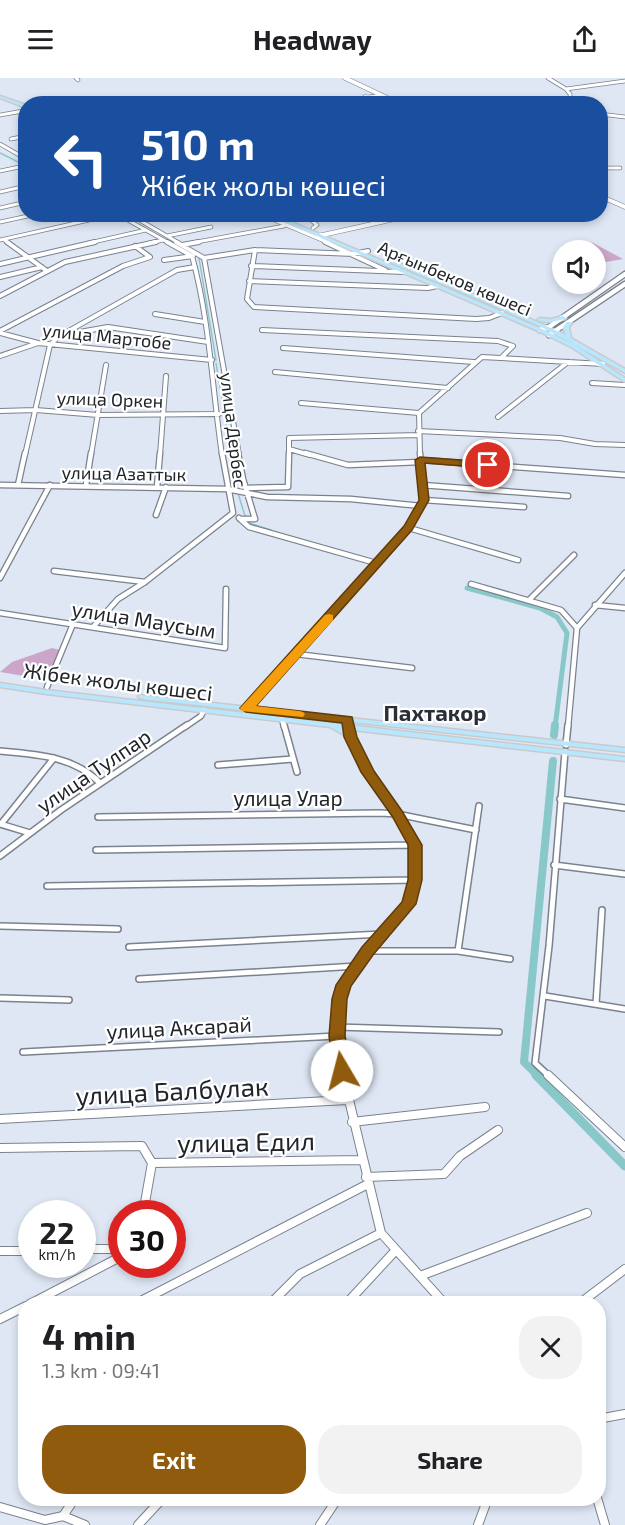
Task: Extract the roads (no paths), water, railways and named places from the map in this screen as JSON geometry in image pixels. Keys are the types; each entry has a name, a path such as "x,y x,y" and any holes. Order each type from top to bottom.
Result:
{"main road":[{"path":"336,78 366,95 374,96"},
{"path":"345,78 379,96"},
{"path":"366,95 374,96"},
{"path":"0,97 18,108"},
{"path":"0,102 18,109"},
{"path":"608,200 625,207"},
{"path":"608,205 625,212"},
{"name":"Арғынбеков көшесі","path":"286,222 549,334 603,364 625,380"},
{"name":"Арғынбеков көшесі","path":"299,222 549,327 625,371"},
{"path":"540,330 563,318 625,274"},
{"path":"549,334 557,331 625,284"},
{"path":"528,318 551,321 563,318"},
{"path":"569,323 566,327 570,338"},
{"name":"Жібек жолы көшесі","path":"0,680 565,748 625,759"},
{"name":"Жібек жолы көшесі","path":"0,685 282,719 348,723"},
{"path":"327,723 351,737"},
{"name":"Жібек жолы көшесі","path":"565,748 625,750"}],"street":[{"path":"548,78 566,89 570,96"},
{"path":"566,89 625,81"},
{"path":"362,96 366,95"},
{"path":"1,114 18,112"},
{"path":"608,115 625,117"},
{"path":"11,139 18,138"},
{"path":"0,144 18,154"},
{"path":"0,171 18,167"},
{"path":"608,168 620,168"},
{"path":"0,192 18,188"},
{"path":"0,208 18,204"},
{"path":"0,222 18,218"},
{"path":"1,239 79,222"},
{"path":"131,222 202,256"},
{"path":"141,222 192,256"},
{"path":"279,222 357,254 356,257 390,272"},
{"path":"313,228 317,225 316,222"},
{"path":"318,236 381,222"},
{"path":"182,245 286,225"},
{"path":"0,296 65,262 211,227"},
{"path":"0,264 146,230"},
{"path":"1,239 47,271"},
{"path":"135,246 150,257"},
{"path":"255,250 247,299 250,305 258,308 476,319 502,314"},
{"path":"164,260 255,250 357,254 368,251"},
{"name":"улица Дербес","path":"93,627 118,599 145,582 233,513 227,489 206,322 192,256"},
{"name":"улица Дербес","path":"202,256 222,368 255,519 240,519"},
{"path":"0,332 123,266 150,257"},
{"path":"251,266 404,272"},
{"path":"0,277 42,267"},
{"path":"18,485 50,345 61,335 177,270 195,267"},
{"path":"249,281 428,288 437,286"},
{"path":"155,314 206,322"},
{"path":"61,335 108,327 208,342"},
{"path":"262,330 498,341 511,344 513,346 502,357"},
{"name":"улица Мартобе","path":"0,332 50,345 212,360"},
{"path":"0,356 38,343"},
{"path":"283,348 474,362"},
{"path":"302,403 419,413 482,357 603,364"},
{"path":"498,417 568,362"},
{"path":"86,486 106,365"},
{"path":"275,372 448,388"},
{"path":"157,487 166,376"},
{"path":"592,383 625,385"},
{"name":"улица Оркен","path":"0,411 36,410 98,415 219,414"},
{"path":"246,708 409,528 424,500 418,433 419,413"},
{"path":"247,490 288,487 289,438 418,433 560,438 625,445"},
{"path":"289,449 348,465 420,461 625,475"},
{"name":"улица Азаттык","path":"0,485 227,489 247,490 267,497 351,499 421,506"},
{"path":"0,578 50,485"},
{"path":"422,485 568,496"},
{"path":"156,515 166,487"},
{"path":"424,500 524,507"},
{"path":"233,513 249,527 376,564"},
{"path":"409,528 518,560"},
{"path":"529,600 574,555"},
{"path":"54,571 145,582"},
{"path":"624,575 577,628 554,865 546,996 535,1063 625,1147"},
{"path":"471,584 561,610 577,628"},
{"name":"улица Маусым","path":"0,613 225,648 226,589"},
{"path":"595,605 625,608"},
{"path":"47,687 73,624"},
{"path":"296,654 412,668"},
{"name":"улица Тулпар","path":"0,856 100,783 118,774 192,722 204,710"},
{"path":"282,719 297,772"},
{"path":"348,723 351,737 367,772 398,814 415,845 415,880 408,904 367,951 342,992 337,1036 347,1100 381,1233 438,1296"},
{"path":"0,751 54,758 94,774 100,783"},
{"path":"30,833 0,824 54,758"},
{"path":"218,765 293,759"},
{"path":"560,799 625,808"},
{"path":"458,951 479,806"},
{"name":"улица Улар","path":"98,817 398,814 476,830"},
{"path":"96,850 415,845"},
{"path":"554,865 625,874"},
{"path":"47,886 415,880"},
{"path":"596,1004 602,910"},
{"path":"0,926 118,929"},
{"path":"129,947 382,934"},
{"path":"367,951 458,951 510,959"},
{"path":"139,979 357,966"},
{"path":"546,996 625,1009"},
{"path":"0,998 69,1000"},
{"path":"337,1027 499,1032"},
{"name":"улица Аксарай","path":"23,1052 337,1036"},
{"name":"улица Балбулак","path":"0,1119 347,1100"},
{"path":"352,1122 485,1107"},
{"path":"150,1296 367,1181 444,1174 460,1156 498,1130"},
{"name":"улица Едил","path":"0,1148 142,1146 152,1163 361,1160"},
{"path":"145,1200 152,1163"},
{"path":"420,1276 587,1213"},
{"path":"278,1296 300,1274 381,1233"},
{"path":"353,1296 396,1250"},
{"path":"0,1251 18,1251"},
{"path":"45,1296 108,1263"},
{"path":"590,1296 625,1269"},
{"path":"0,1319 18,1310"},
{"path":"606,1418 625,1414"},
{"path":"0,1507 44,1523 63,1516 70,1506"},
{"path":"138,1525 156,1506"},
{"path":"320,1525 333,1506"},
{"path":"478,1525 485,1506"},
{"path":"599,1506 605,1525"},
{"path":"63,1516 85,1525"}],"waterway":[{"path":"0,153 18,162"},
{"path":"157,235 184,249"},
{"path":"199,258 216,360"},
{"path":"216,363 237,490 245,516"},
{"path":"249,523 271,530"},
{"path":"467,588 540,608 557,617 567,633 555,727"},
{"path":"554,735 555,725"},
{"path":"538,1076 524,1062 553,761"},
{"path":"536,1075 625,1166"}],"district":[{"name":"Пахтакор","path":"435,712"}]}
